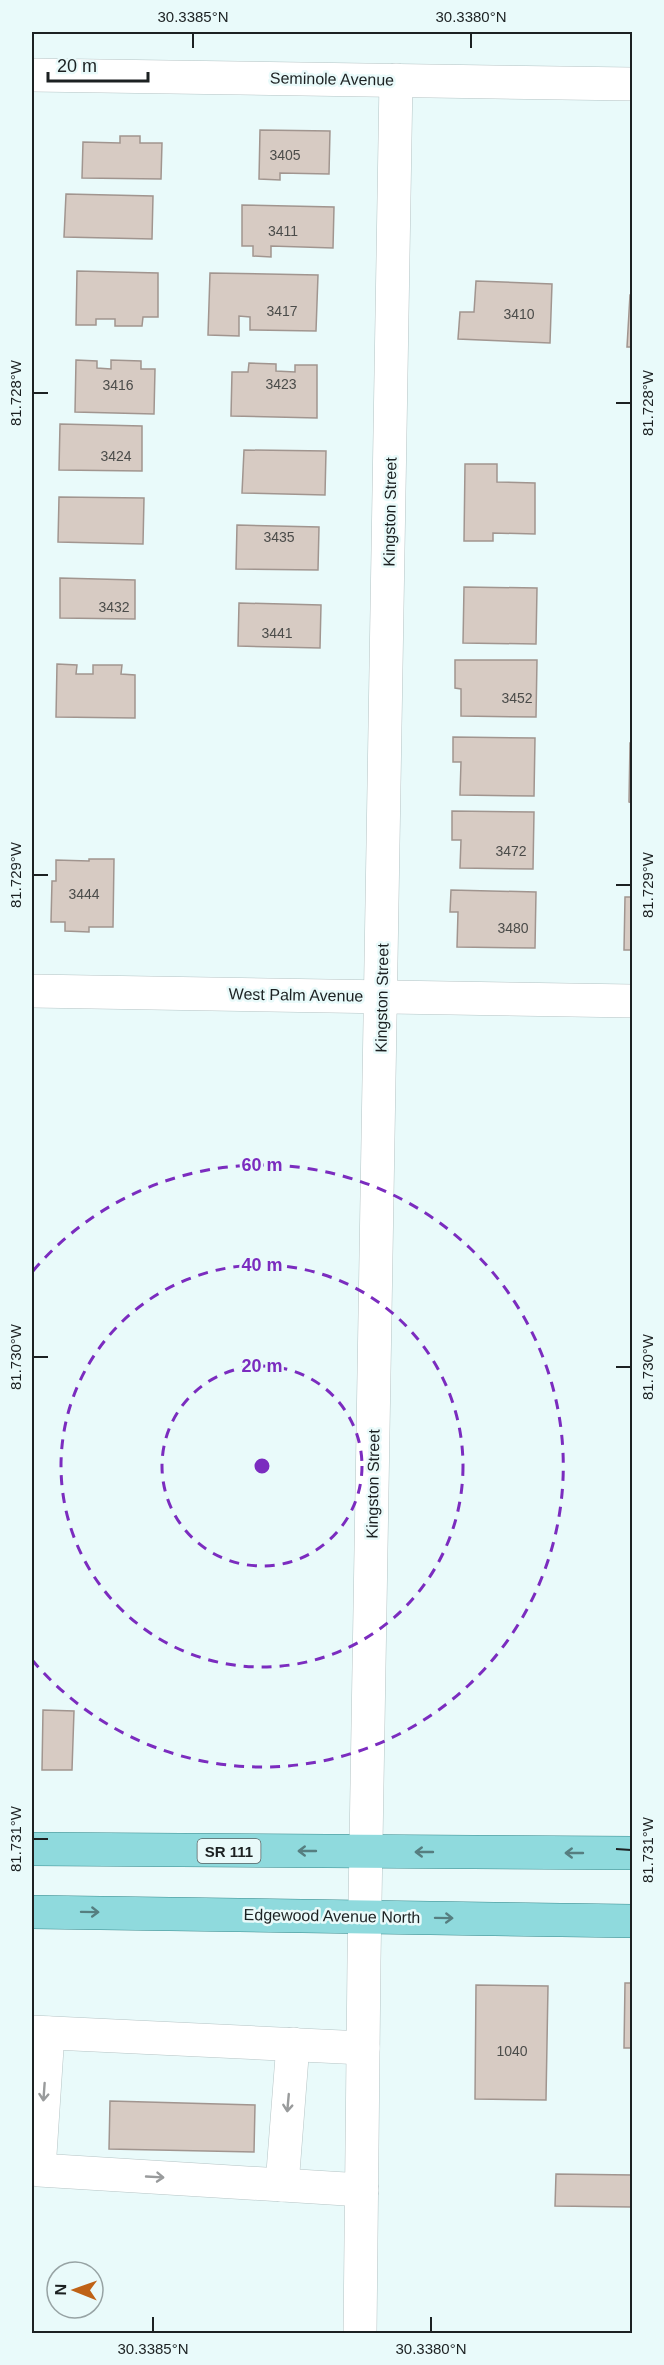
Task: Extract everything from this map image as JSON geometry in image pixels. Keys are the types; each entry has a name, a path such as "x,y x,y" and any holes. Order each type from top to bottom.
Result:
{"main road":[{"name":"SR 111","path":"32,1849 633,1853"},
{"name":"Edgewood Avenue North","path":"32,1912 633,1921"}],"street":[{"name":"Seminole Avenue","path":"32,75 633,84"},
{"name":"Kingston Street","path":"360,2334 396,80"},
{"name":"West Palm Avenue","path":"32,991 633,1001"},
{"path":"362,2190 39,2170 40,2033 363,2048"},
{"path":"282,2185 293,2044"}],"building":[{"path":"260,130 330,131 329,174 280,173 280,180 259,179"},
{"path":"120,136 140,136 140,143 162,143 161,179 82,178 83,142 120,143"},
{"path":"66,194 153,196 152,239 64,237"},
{"path":"242,205 334,207 333,248 271,246 271,257 253,256 253,246 242,246"},
{"path":"77,271 158,273 158,317 143,317 142,326 115,326 115,319 96,319 96,325 76,325"},
{"path":"210,273 318,275 316,331 250,330 250,317 239,316 239,336 208,335"},
{"path":"476,281 552,284 550,343 458,339 460,312 474,312"},
{"path":"630,295 632,295 632,347 627,347"},
{"path":"76,360 97,361 97,368 111,369 111,360 141,361 141,369 155,369 154,414 75,412"},
{"path":"249,363 276,364 276,371 295,372 295,365 317,365 317,418 231,416 232,372 248,372"},
{"path":"60,424 142,426 142,471 59,470"},
{"path":"244,450 326,451 325,495 242,493"},
{"path":"465,464 497,464 497,482 535,483 535,534 493,533 493,541 464,541"},
{"path":"59,497 144,498 143,544 58,542"},
{"path":"237,525 319,527 318,570 236,569"},
{"path":"60,578 135,580 135,619 60,618"},
{"path":"464,587 537,588 536,644 463,643"},
{"path":"239,603 321,605 320,648 238,646"},
{"path":"455,660 537,660 536,717 461,716 461,689 455,688"},
{"path":"57,664 77,665 76,674 93,674 93,665 122,665 121,674 135,675 135,718 56,717"},
{"path":"453,737 535,738 534,796 460,795 461,762 453,762"},
{"path":"630,743 632,743 632,803 629,802"},
{"path":"452,811 534,812 533,869 460,868 461,840 452,840"},
{"path":"89,859 114,859 113,927 89,927 89,932 65,931 65,922 51,922 52,881 56,881 56,860 89,861"},
{"path":"451,890 536,892 535,948 457,947 458,912 450,912"},
{"path":"625,897 632,897 632,950 624,950"},
{"path":"43,1710 74,1711 72,1770 42,1770"},
{"path":"625,1983 632,1983 632,2048 624,2048"},
{"path":"476,1985 548,1986 546,2100 475,2099"},
{"path":"110,2101 255,2105 254,2152 109,2149"},
{"path":"556,2174 632,2175 632,2207 555,2206"}]}
